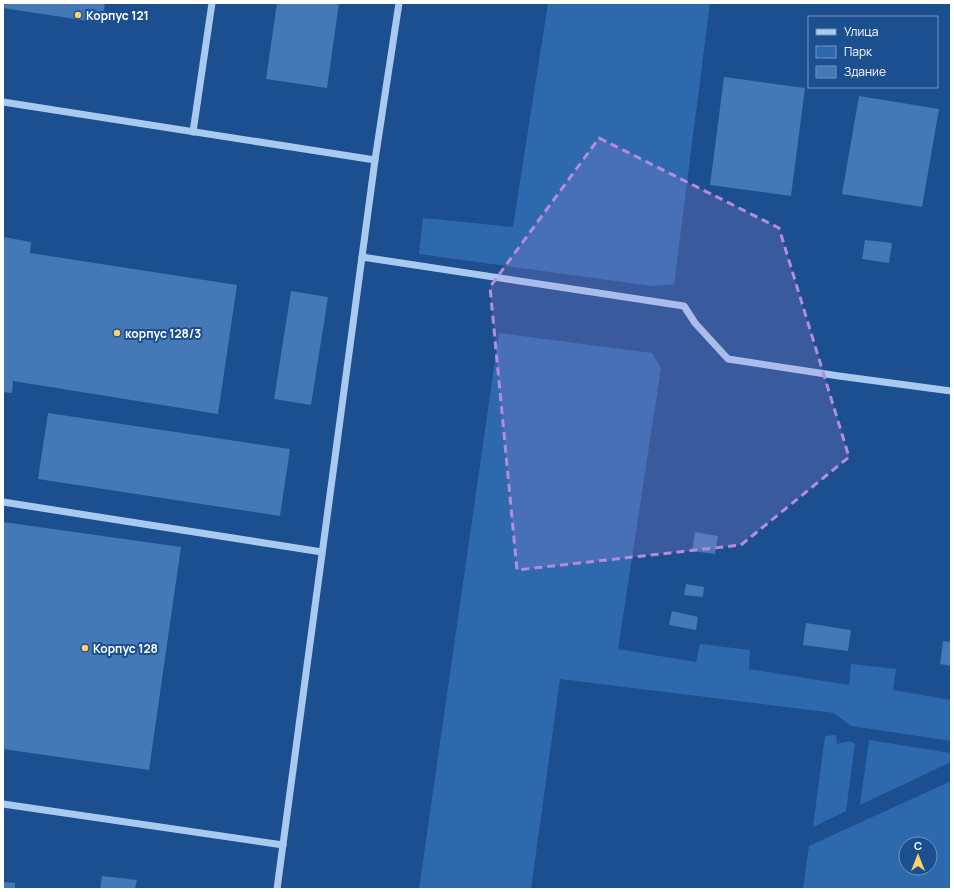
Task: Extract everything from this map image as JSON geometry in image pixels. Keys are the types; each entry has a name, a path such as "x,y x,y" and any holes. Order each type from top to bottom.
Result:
{"lane":[{"path":"193,132 212,3"},
{"path":"277,889 375,160 399,3"},
{"path":"3,102 375,160"},
{"path":"362,257 684,306 695,323 728,358 838,376 951,391"},
{"path":"3,502 322,552"},
{"path":"3,804 283,845"}],"highlighted area":[{"path":"599,138 779,228 849,457 741,545 517,570 490,287"}],"green space":[{"path":"548,3 710,3 674,284 652,286 419,254 423,218 513,227"},
{"path":"499,333 652,353 661,368 618,649 696,662 700,644 750,650 749,669 849,685 851,664 896,669 893,690 951,700 951,741 851,726 834,713 560,679 531,889 419,889"},
{"path":"836,735 837,744 849,741 855,743 846,811 813,827 825,736"},
{"path":"869,740 951,753 951,762 860,805"},
{"path":"951,781 951,889 803,889 809,846"}],"building":[{"name":"Корпус 121","path":"3,3 105,3 102,23 3,8"},
{"path":"277,3 339,3 327,88 266,79"},
{"path":"724,77 805,88 791,196 710,185"},
{"path":"859,96 939,109 922,207 842,194"},
{"name":"корпус 128/3","path":"3,237 31,242 30,253 237,285 218,414 13,381 12,393 3,392"},
{"path":"865,240 892,243 889,263 862,259"},
{"path":"291,291 328,297 311,405 274,399"},
{"path":"48,413 290,449 280,516 38,479"},
{"name":"Корпус 128","path":"3,522 181,547 149,770 3,749"},
{"path":"695,532 718,536 715,554 692,551"},
{"path":"686,584 704,587 703,597 684,595"},
{"path":"672,611 698,617 696,630 669,625"},
{"path":"806,623 851,630 848,651 803,645"},
{"path":"943,641 951,642 951,666 940,664"},
{"path":"102,876 137,880 135,889 100,889"},
{"path":"3,882 15,883 15,889 3,889"}],"place":[{"name":"Корпус 121","path":"78,15"},
{"name":"корпус 128/3","path":"117,333"},
{"name":"Корпус 128","path":"85,648"}]}
